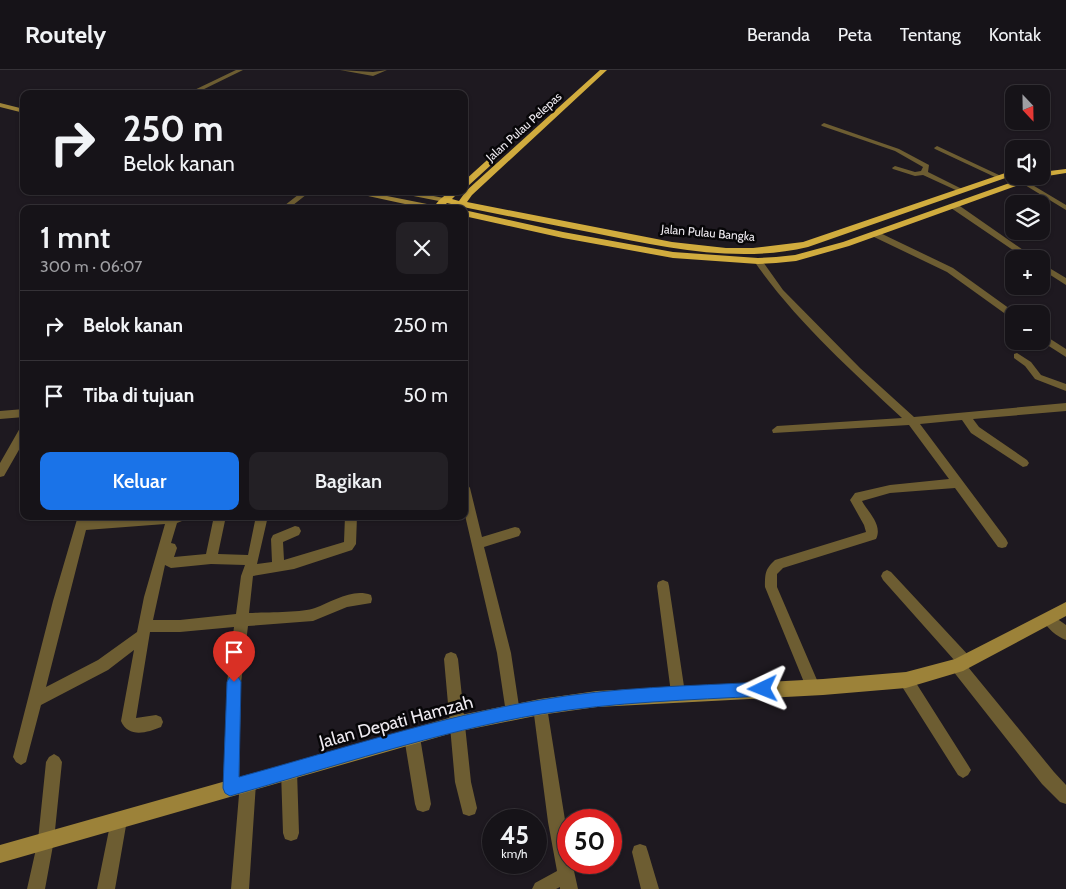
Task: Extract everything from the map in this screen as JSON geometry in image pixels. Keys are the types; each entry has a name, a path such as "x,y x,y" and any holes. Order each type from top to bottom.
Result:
{"highway":[{"name":"Jalan Pulau Pelepas","path":"509,144 593,70"},
{"name":"Jalan Pulau Pelepas","path":"468,195 604,70"},
{"name":"Jalan Pulau Pelepas","path":"468,181 503,150"},
{"path":"1050,165 1066,163"},
{"path":"1050,173 1066,170"},
{"name":"Jalan Pulau Bangka","path":"468,210 676,246 786,250 921,206 1005,176"},
{"name":"Jalan Pulau Bangka","path":"468,211 563,235 673,255 758,261 796,258 846,244 1011,185"},
{"path":"442,205 452,195"},
{"path":"921,206 935,213"}],"main road":[{"path":"0,98 20,103"},
{"path":"0,105 20,110"},
{"name":"Jalan Pulau Bangka","path":"374,195 435,205"},
{"name":"Jalan Pulau Bangka","path":"405,195 438,205"},
{"name":"Jalan Depati Hamzah","path":"0,854 456,724 540,707 597,699 678,693 813,687 906,680 961,664 1066,609"}],"street":[{"path":"198,90 240,70"},
{"path":"207,90 248,70"},
{"path":"343,70 373,71 376,74 384,70"},
{"path":"824,124 913,157 927,166 924,173"},
{"path":"937,148 1000,178"},
{"path":"895,168 915,174 924,173 962,191"},
{"path":"1029,185 1066,208"},
{"path":"289,205 302,195"},
{"path":"954,206 1019,250"},
{"path":"874,234 950,270 1005,310"},
{"path":"758,261 780,292 857,370 912,421 1002,543"},
{"path":"1050,270 1064,279"},
{"path":"1050,342 1066,354"},
{"path":"1016,356 1028,364 1038,377 1053,381 1066,388"},
{"path":"777,430 1063,409"},
{"path":"0,415 20,413"},
{"path":"965,416 975,430 1023,462"},
{"path":"0,473 20,439"},
{"path":"813,687 771,587 771,572 779,564 872,535 873,531 859,509 856,500 859,496 890,489 957,483"},
{"path":"468,505 504,654 514,713"},
{"path":"21,757 82,521 105,520"},
{"path":"156,722 133,726 128,722 150,597 172,520"},
{"path":"179,520 169,561 177,563 211,559 251,566 294,564 348,546 350,544 351,520"},
{"path":"211,559 219,520"},
{"path":"230,788 234,682 241,620 261,520"},
{"path":"278,566 277,539 295,531"},
{"path":"477,544 516,532"},
{"path":"887,576 961,664 1048,778 1066,796"},
{"path":"663,586 678,693"},
{"path":"36,700 103,665 143,631 241,620 313,615 346,602 366,599"},
{"path":"1049,619 1066,634"},
{"path":"451,660 463,782 469,808"},
{"path":"906,680 963,770"},
{"path":"540,707 556,822 568,882 551,882 541,889"},
{"path":"412,737 423,804"},
{"path":"36,889 46,840 54,762"},
{"path":"290,771 291,833"},
{"path":"240,889 248,783"},
{"path":"106,889 119,820"},
{"path":"640,852 650,889"}],"route":[{"path":"234,682 230,788 456,724 540,707 654,694 763,689"}]}
